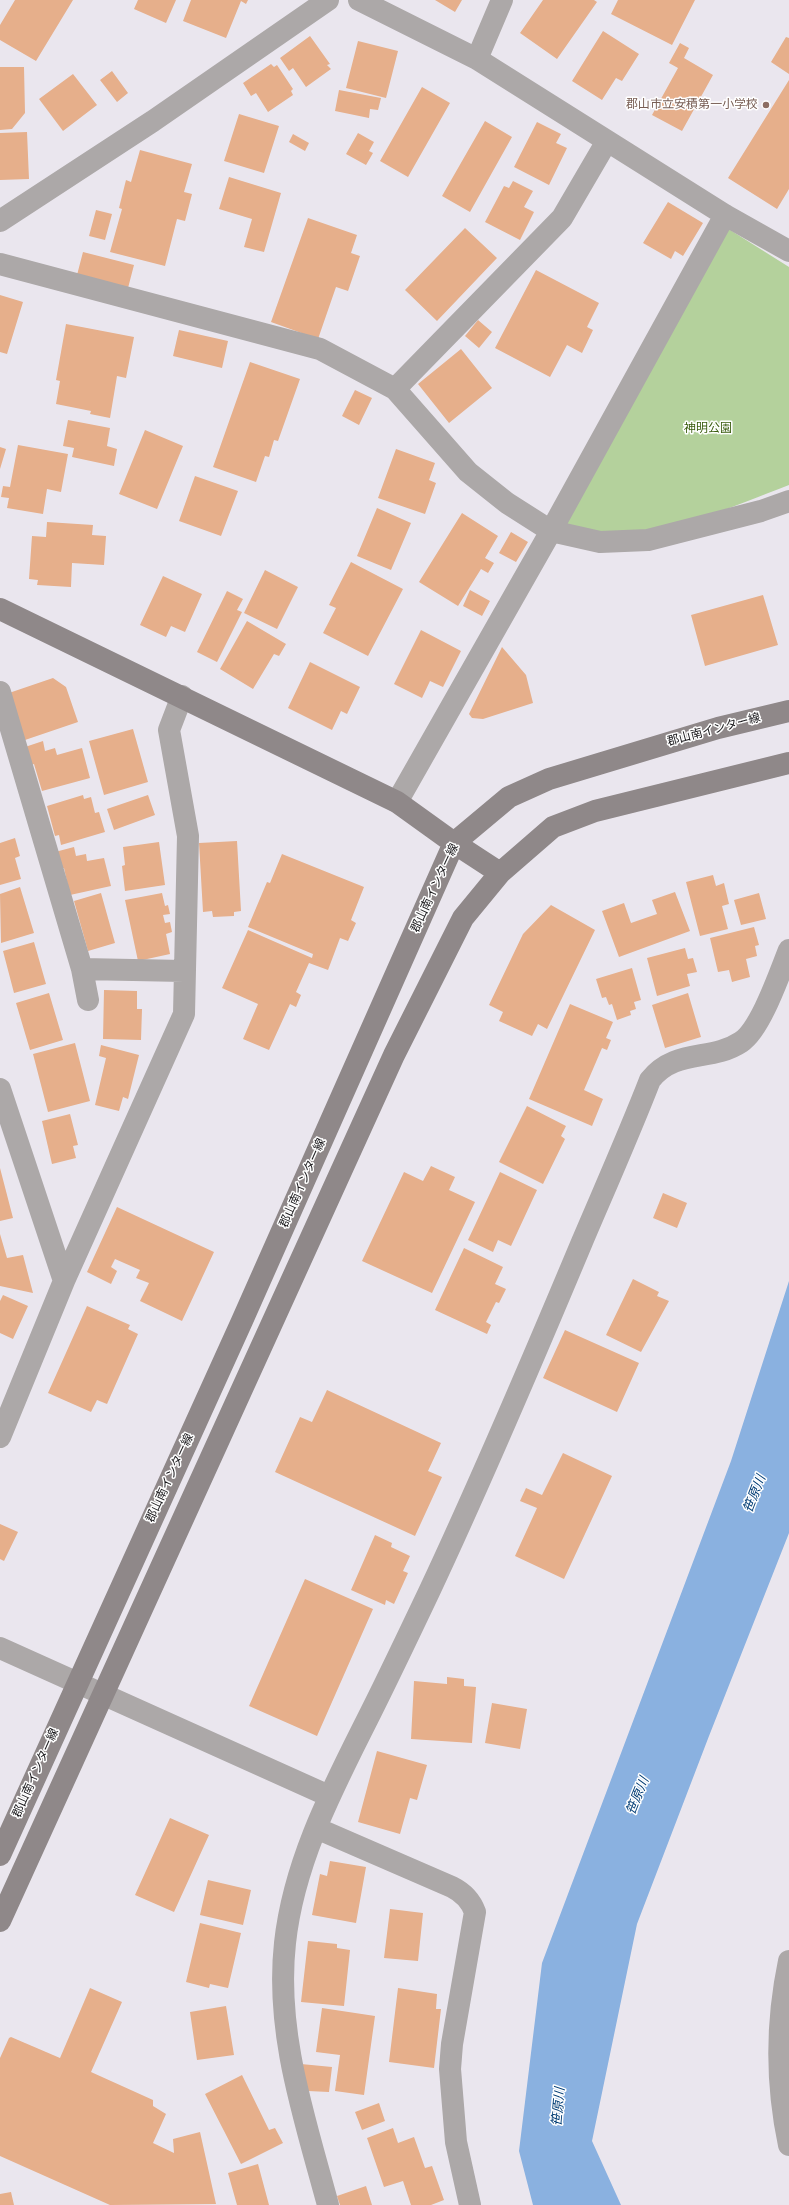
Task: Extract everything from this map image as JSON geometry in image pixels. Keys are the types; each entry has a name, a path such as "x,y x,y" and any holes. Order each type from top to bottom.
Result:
{"street":[{"path":"0,221 153,121 328,0"},
{"path":"359,0 477,58 725,215 789,251"},
{"path":"477,58 502,0"},
{"path":"395,389 562,218 607,141"},
{"path":"397,802 551,531 725,215"},
{"path":"0,264 320,349 395,389 468,472 507,503 551,531 600,542 648,540 760,511 789,500"},
{"path":"0,609 182,696 397,802 454,843 500,873"},
{"path":"0,692 82,969 88,1000"},
{"path":"0,1437 64,1281 184,1014 188,836 169,730 182,696"},
{"name":"郡山南インター線","path":"0,1855 242,1321 454,843 509,797 549,779 718,728 789,711"},
{"path":"0,1921 394,1055 463,918 500,873 553,828 595,811 789,764"},
{"path":"328,2205 292,2071 282,1998 285,1944 293,1894 316,1828 329,1796 389,1677 444,1560 554,1312 650,1080 658,1068 670,1062 718,1051 742,1041 766,1004 789,950"},
{"path":"82,969 184,971"},
{"path":"0,1089 64,1281"},
{"path":"0,1648 77,1684 329,1796"},
{"path":"316,1828 452,1887 460,1891 473,1906 475,1912 450,2069 451,2105 456,2142 470,2205"},
{"path":"789,1961 780,2021 778,2055 780,2098 789,2141"}],"green space":[{"name":"神明公園","path":"727,228 789,267 789,485 697,520 648,532 624,536 596,536 562,527"}],"water":[{"name":"笹原川","path":"789,1281 789,1533 637,1924 592,2141 621,2205 533,2205 519,2151 542,1963 731,1461"}],"building":[{"path":"15,0 73,0 36,61 0,40 0,25"},
{"path":"138,0 176,0 166,23 134,9"},
{"path":"191,0 248,0 246,4 241,1 226,38 183,21"},
{"path":"435,0 462,0 455,12"},
{"path":"543,0 594,0 597,2 557,59 520,33"},
{"path":"618,0 695,0 672,45 611,14"},
{"path":"603,31 639,54 622,81 616,78 602,100 572,81"},
{"path":"310,36 330,64 327,65 331,69 306,87 293,68 289,71 280,58"},
{"path":"786,37 789,38 789,74 771,62"},
{"path":"358,41 398,51 386,98 346,88"},
{"path":"680,43 689,48 684,58 713,75 682,131 652,115 678,68 669,63"},
{"path":"271,64 274,67 277,65 293,89 291,91 293,95 268,112 256,93 251,96 243,83"},
{"path":"0,67 24,67 25,113 12,129 0,130"},
{"path":"112,71 128,93 117,102 100,80"},
{"path":"73,74 97,105 63,131 39,99"},
{"name":"郡山市立安積第一小学校","path":"789,80 789,189 777,209 728,178"},
{"path":"422,87 450,103 408,177 380,161"},
{"path":"339,90 381,98 378,110 370,109 369,118 335,111"},
{"path":"239,114 279,126 264,173 224,161"},
{"path":"485,121 512,137 470,212 442,196"},
{"path":"537,122 561,134 556,143 567,148 549,185 514,167"},
{"path":"27,132 29,179 0,180 0,133"},
{"path":"358,133 374,142 369,151 373,153 366,165 346,154"},
{"path":"293,134 309,143 305,151 289,142"},
{"path":"140,150 192,164 184,192 192,194 185,221 177,219 165,266 110,252 122,209 119,208 126,180 131,182"},
{"path":"229,177 281,193 264,252 244,247 252,219 219,209"},
{"path":"513,181 533,191 524,207 534,212 520,240 485,222 504,186 509,188"},
{"path":"668,202 703,223 683,256 675,251 671,259 643,243"},
{"path":"96,210 112,214 105,240 89,236"},
{"path":"308,218 357,235 351,253 360,256 348,291 336,287 318,339 271,322"},
{"path":"465,228 497,258 437,321 405,290"},
{"path":"83,252 134,265 128,288 77,275"},
{"path":"536,270 599,303 587,327 593,330 582,353 567,345 550,377 495,348"},
{"path":"0,295 23,302 7,354 0,352"},
{"path":"478,320 492,332 479,348 465,336"},
{"path":"66,324 134,337 126,378 117,376 110,418 90,414 91,411 56,404 60,381 56,380"},
{"path":"179,330 228,341 222,368 173,356"},
{"path":"461,349 492,388 449,423 418,384"},
{"path":"250,362 300,379 278,441 274,440 269,457 265,456 256,482 213,467"},
{"path":"355,390 372,398 359,425 342,416"},
{"path":"68,420 110,428 107,446 117,449 114,466 72,457 74,448 63,446"},
{"path":"145,430 183,446 157,509 119,494"},
{"path":"18,445 68,454 61,492 47,489 43,514 7,508 9,498 1,497 3,486 10,487"},
{"path":"0,447 6,449 0,469"},
{"path":"396,449 435,463 429,480 436,483 425,514 378,498"},
{"path":"195,476 238,491 221,536 179,521"},
{"path":"377,508 411,523 391,570 357,556"},
{"path":"462,513 498,536 485,558 494,563 488,573 481,569 458,606 419,582"},
{"path":"47,522 93,525 92,535 106,536 104,565 72,563 71,587 37,585 38,580 29,579 32,536 46,537"},
{"path":"511,532 528,542 516,562 499,553"},
{"path":"351,562 403,589 368,656 323,633 336,608 329,605"},
{"path":"265,570 298,587 277,629 244,613"},
{"path":"163,576 202,594 185,632 171,626 166,637 140,625"},
{"path":"470,590 490,601 482,616 463,606"},
{"path":"227,591 243,599 237,610 242,612 217,662 197,652"},
{"path":"763,595 778,645 705,666 691,615"},
{"path":"247,621 286,644 279,656 274,654 253,689 220,669"},
{"path":"421,630 461,651 443,687 430,681 422,698 394,684"},
{"path":"502,647 526,675 533,703 483,719 472,718 469,714"},
{"path":"310,662 360,687 347,714 341,711 332,730 288,708"},
{"path":"53,678 66,687 78,722 25,740 9,693"},
{"path":"133,729 148,782 104,795 89,741"},
{"path":"43,741 45,751 55,748 57,755 82,748 90,778 42,791 34,764 29,766 25,747"},
{"path":"83,795 84,799 91,797 95,813 99,812 105,832 61,845 59,835 55,836 47,806"},
{"path":"148,795 155,815 114,830 107,809"},
{"path":"15,838 20,856 15,858 21,879 0,885 0,843"},
{"path":"237,841 241,911 234,912 234,916 213,917 212,911 203,912 199,843"},
{"path":"159,842 165,885 125,891 122,866 125,865 123,847"},
{"path":"74,847 76,856 86,854 87,861 104,858 111,886 70,895 64,868 59,869 55,852"},
{"path":"282,854 364,887 351,920 356,923 348,941 340,938 328,970 309,963 296,992 301,995 296,1007 290,1004 269,1050 243,1039 258,1004 222,988 248,930 312,958 313,954 248,927 267,882 270,883"},
{"path":"713,875 716,886 724,883 729,904 722,906 728,929 700,936 686,882"},
{"path":"20,887 34,933 1,943 0,894"},
{"path":"675,892 690,931 619,957 602,911 624,903 631,923 657,914 652,900"},
{"path":"101,893 115,943 88,951 74,901"},
{"path":"162,893 165,906 168,905 170,914 163,915 165,923 170,922 172,932 166,934 170,954 138,961 125,900"},
{"path":"759,893 766,919 741,925 734,900"},
{"path":"551,905 595,930 547,1029 538,1024 532,1036 499,1021 503,1012 489,1005 523,934"},
{"path":"754,927 759,945 755,946 757,956 746,959 750,977 732,982 729,970 718,972 710,938"},
{"path":"34,942 46,984 14,993 3,951"},
{"path":"685,948 688,959 693,958 697,972 687,974 690,986 657,996 647,958"},
{"path":"632,968 641,1000 634,1002 636,1009 630,1011 631,1015 617,1020 612,1004 609,1005 606,997 602,998 596,979"},
{"path":"104,990 137,991 137,1009 142,1009 141,1040 103,1039"},
{"path":"49,993 63,1040 30,1050 16,1003"},
{"path":"688,993 701,1037 665,1048 652,1005"},
{"path":"570,1004 613,1022 606,1038 611,1040 607,1050 602,1048 584,1090 603,1099 592,1126 529,1099"},
{"path":"75,1043 90,1101 48,1112 33,1054"},
{"path":"101,1045 139,1055 128,1099 123,1097 119,1111 95,1105 106,1058 99,1056"},
{"path":"527,1106 566,1126 561,1136 565,1139 543,1184 499,1162"},
{"path":"70,1114 78,1145 73,1146 76,1158 52,1164 42,1121"},
{"path":"431,1166 455,1177 449,1190 475,1202 432,1293 362,1261 404,1172 423,1181"},
{"path":"0,1168 13,1218 0,1221"},
{"path":"500,1172 537,1190 511,1246 498,1240 493,1252 468,1240"},
{"path":"663,1193 687,1203 677,1228 653,1218"},
{"path":"117,1207 214,1252 182,1321 140,1301 149,1283 136,1278 140,1270 115,1259 111,1267 117,1271 111,1284 87,1272"},
{"path":"0,1234 7,1258 23,1255 33,1293 0,1286"},
{"path":"464,1248 503,1267 495,1284 506,1289 499,1303 496,1302 486,1322 491,1325 487,1334 435,1310"},
{"path":"633,1279 659,1292 657,1296 669,1301 641,1352 606,1335"},
{"path":"3,1295 28,1306 13,1339 0,1333 0,1301"},
{"path":"87,1306 130,1325 128,1329 138,1334 107,1404 97,1400 91,1412 48,1393"},
{"path":"565,1330 639,1363 617,1412 543,1378"},
{"path":"327,1390 441,1443 428,1471 442,1477 415,1536 275,1472 300,1417 312,1422"},
{"path":"563,1453 612,1476 564,1579 515,1556 537,1508 520,1501 526,1488 542,1495"},
{"path":"0,1524 18,1532 4,1561 0,1559"},
{"path":"375,1535 392,1543 391,1547 410,1556 403,1571 408,1573 394,1604 386,1600 385,1605 351,1590"},
{"path":"305,1579 373,1609 317,1736 249,1706"},
{"path":"447,1677 464,1679 464,1686 476,1687 472,1743 411,1739 414,1681 447,1684"},
{"path":"492,1703 527,1709 520,1749 485,1743"},
{"path":"377,1751 427,1765 417,1800 410,1798 400,1834 358,1822"},
{"path":"170,1818 209,1835 174,1912 135,1895"},
{"path":"330,1861 366,1867 356,1923 312,1915 320,1874 327,1876"},
{"path":"208,1880 251,1890 243,1925 200,1915"},
{"path":"390,1909 423,1913 418,1961 384,1958"},
{"path":"200,1923 241,1933 228,1988 210,1984 209,1988 186,1982"},
{"path":"308,1941 337,1944 337,1948 350,1950 344,2006 301,2002"},
{"path":"90,1988 122,2002 91,2072 153,2100 153,2106 166,2114 153,2143 174,2153 173,2139 200,2132 216,2204 110,2205 0,2156 0,2058 9,2038 11,2037 60,2058"},
{"path":"398,1988 437,1994 436,2009 441,2009 434,2068 389,2062"},
{"path":"226,2006 234,2055 197,2060 190,2012"},
{"path":"322,2008 375,2016 364,2095 335,2091 340,2055 316,2052"},
{"path":"301,2064 332,2067 329,2092 308,2091"},
{"path":"242,2075 269,2130 275,2128 283,2143 241,2164 205,2094"},
{"path":"379,2103 385,2121 362,2130 355,2112"},
{"path":"393,2128 398,2143 414,2137 425,2168 432,2166 444,2200 431,2205 411,2205 403,2181 384,2187 367,2138"},
{"path":"258,2164 269,2205 237,2205 228,2173"},
{"path":"366,2186 372,2205 340,2205 337,2196"},
{"path":"11,2192 14,2205 0,2205 0,2194"}],"place":[{"name":"郡山市立安積第一小学校","path":"766,105"}]}
